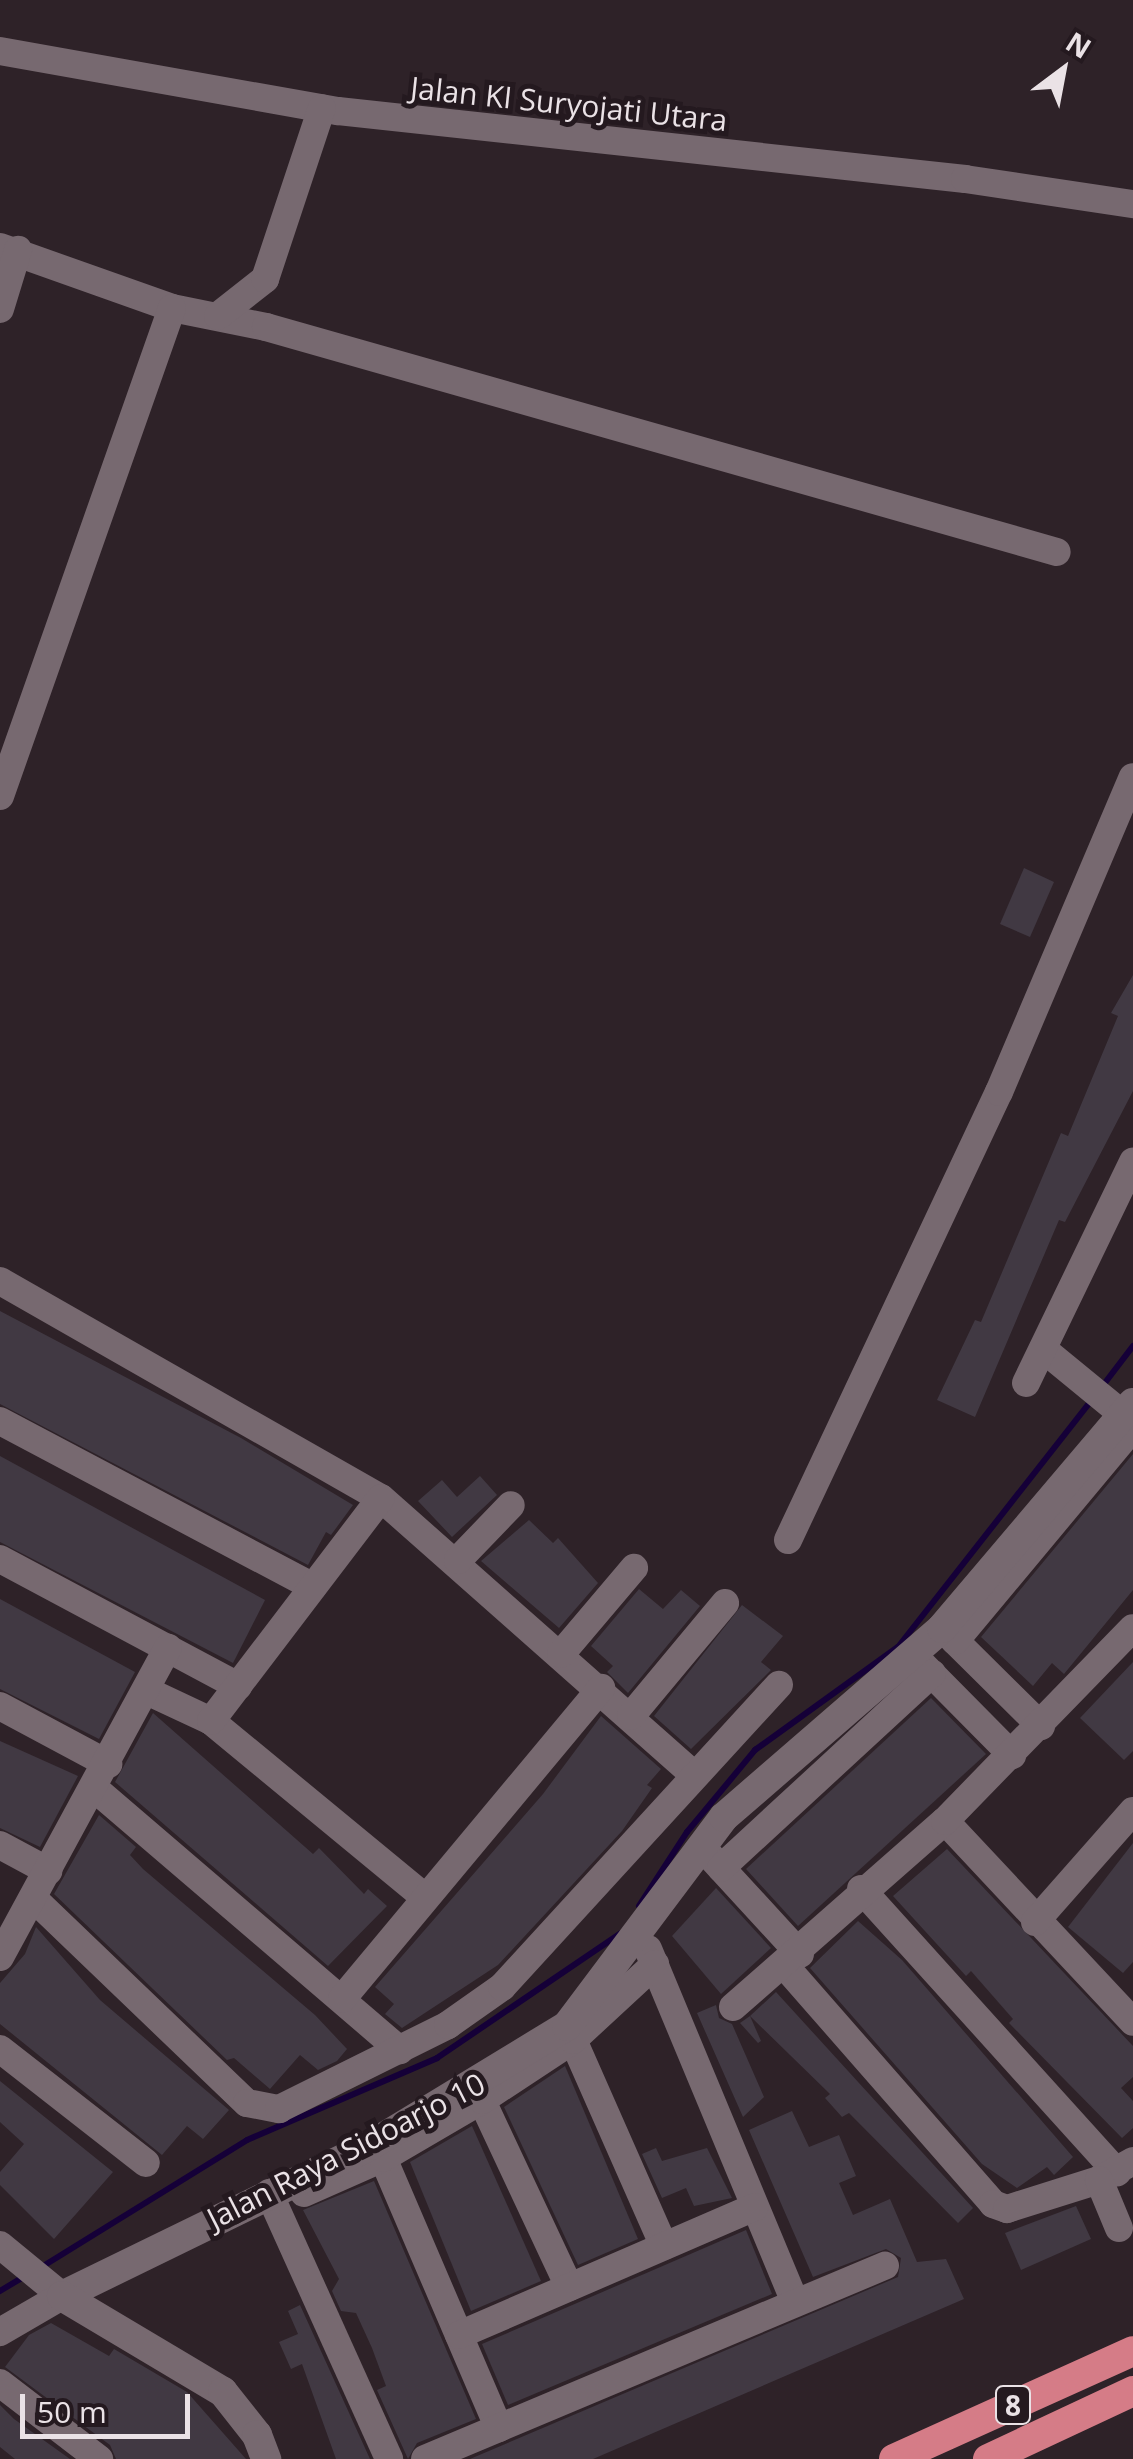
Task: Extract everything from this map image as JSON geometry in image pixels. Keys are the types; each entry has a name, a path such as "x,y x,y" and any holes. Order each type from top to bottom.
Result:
{"highway":[{"name":"8","path":"894,2459 1133,2351"},
{"name":"8","path":"988,2459 1133,2391"}],"street":[{"name":"Jalan KI Suryojati Utara","path":"0,52 330,110 964,179 1133,204"},
{"path":"218,316 265,280 330,110"},
{"path":"266,328 330,110"},
{"path":"0,309 9,249 172,308 266,328 1058,552"},
{"path":"0,796 172,308"},
{"path":"788,1540 998,1092 1133,777"},
{"path":"1026,1383 1133,1162"},
{"path":"0,1280 381,1498 458,1560 692,1774"},
{"path":"1043,1349 1127,1414"},
{"name":"Jalan Raya Sidoarjo 10","path":"54,2289 272,2199 478,2093 567,2026 641,1931 711,1858 757,1782 922,1664 1127,1414"},
{"path":"0,1421 313,1587"},
{"path":"211,1722 381,1498"},
{"path":"458,1560 511,1505"},
{"path":"0,1558 238,1686"},
{"path":"561,1654 634,1568"},
{"path":"631,1716 725,1603"},
{"path":"949,1634 1041,1726"},
{"path":"733,2006 793,1960 862,1889 945,1820 1127,1647"},
{"path":"0,1957 168,1648"},
{"path":"922,1664 1012,1754"},
{"path":"33,1898 254,2109 292,2105 448,2025 524,1968 692,1774 779,1686"},
{"path":"342,1999 601,1688"},
{"path":"147,1691 211,1722 426,1898"},
{"path":"0,1706 101,1776 400,2050"},
{"path":"1035,1922 1133,1811"},
{"path":"945,1820 1035,1922 1129,2009"},
{"path":"0,1846 48,1871"},
{"path":"711,1858 993,2204 1008,2209 1116,2171"},
{"path":"862,1889 1116,2171 1119,2228"},
{"path":"641,1931 796,2303"},
{"path":"389,2459 272,2199 384,2158 478,2093 572,2040 654,1964"},
{"path":"572,2040 664,2246"},
{"path":"0,2049 146,2162"},
{"path":"478,2093 569,2287"},
{"path":"384,2158 500,2428"},
{"path":"460,2334 754,2208"},
{"path":"8,2247 54,2289 223,2392 256,2435 266,2459"},
{"path":"425,2459 884,2266"},
{"path":"0,2332 54,2289"},
{"path":"0,2383 99,2459"}],"building":[{"path":"1024,868 1054,882 1030,937 1000,924"},
{"path":"1133,975 1133,1091 1065,1222 1059,1220 975,1417 937,1400 975,1320 981,1322 1061,1133 1068,1136 1118,1016 1111,1013"},
{"path":"0,1311 241,1438 353,1505 331,1535 326,1532 308,1565 0,1404"},
{"path":"1133,1454 1133,1590 1064,1674 1052,1663 1033,1686 981,1637"},
{"path":"0,1456 265,1600 233,1663 0,1542"},
{"path":"480,1476 497,1495 452,1537 418,1501 442,1480 457,1497"},
{"path":"529,1520 553,1543 558,1538 598,1583 559,1628 481,1561"},
{"path":"639,1589 663,1609 681,1590 700,1606 628,1693 607,1672 613,1666 591,1646"},
{"path":"0,1599 135,1672 99,1739 0,1689"},
{"path":"742,1605 783,1636 761,1662 771,1670 691,1749 654,1716"},
{"path":"1133,1662 1133,1751 1124,1760 1080,1718"},
{"path":"931,1698 986,1754 798,1926 746,1869"},
{"path":"153,1713 313,1854 319,1848 364,1894 368,1889 387,1906 328,1966 115,1782"},
{"path":"601,1716 661,1769 647,1785 652,1788 622,1831 498,1965 402,2028 385,2014 394,2004 375,1987 543,1794"},
{"path":"0,1741 78,1776 40,1847 0,1828"},
{"path":"99,1815 136,1847 130,1855 143,1869 315,2015 347,2049 337,2061 318,2070 300,2055 270,2089 234,2058 227,2060 54,1894"},
{"path":"1133,1843 1133,1962 1123,1973 1068,1927"},
{"path":"947,1849 1133,2046 1133,2077 1121,2088 1133,2101 1133,2128 1122,2138 1009,2023 1013,2019 971,1971 966,1976 893,1896"},
{"path":"716,1888 771,1948 721,1994 672,1936"},
{"path":"858,1921 902,1960 1073,2157 1054,2175 1047,2167 1017,2188 982,2164 810,1968"},
{"path":"36,1927 100,2000 229,2110 203,2139 187,2126 162,2155 0,2024 0,1983 25,1954"},
{"path":"776,1992 973,2208 958,2223 849,2113 842,2117 825,2098 830,2094 750,2016"},
{"path":"716,2005 719,2018 732,2024 764,2097 743,2117 697,2013"},
{"path":"750,2016 761,2041 758,2043 740,2023"},
{"path":"565,2066 638,2239 578,2265 504,2107"},
{"path":"0,2081 113,2172 54,2239 0,2185 0,2172 24,2144 0,2122"},
{"path":"792,2111 809,2147 839,2135 856,2176 839,2183 853,2215 890,2199 917,2262 946,2259 964,2299 593,2459 470,2459 898,2277 901,2258 886,2249 813,2277 749,2130"},
{"path":"472,2126 541,2281 471,2311 410,2162"},
{"path":"656,2148 662,2161 707,2148 732,2198 694,2206 686,2188 662,2198 642,2154"},
{"path":"374,2181 476,2419 417,2443 408,2459 377,2390 386,2386 372,2348 356,2313 341,2311 332,2291 339,2279 303,2210"},
{"path":"1076,2206 1091,2239 1021,2270 1005,2233"},
{"path":"746,2230 772,2294 508,2405 482,2344"},
{"path":"300,2305 370,2459 336,2459 302,2364 291,2369 279,2342 298,2334 288,2311"},
{"path":"51,2323 109,2356 114,2349 187,2392 246,2459 116,2459 110,2445 5,2367 29,2335"},
{"path":"0,2405 70,2459 15,2459 0,2447"}],"waterway":[{"path":"1101,1388 1133,1346"},
{"path":"639,1906 687,1832 755,1750 898,1647 1093,1398"},
{"path":"40,2268 247,2140 437,2058 621,1933"},
{"path":"0,2291 25,2276"}]}
